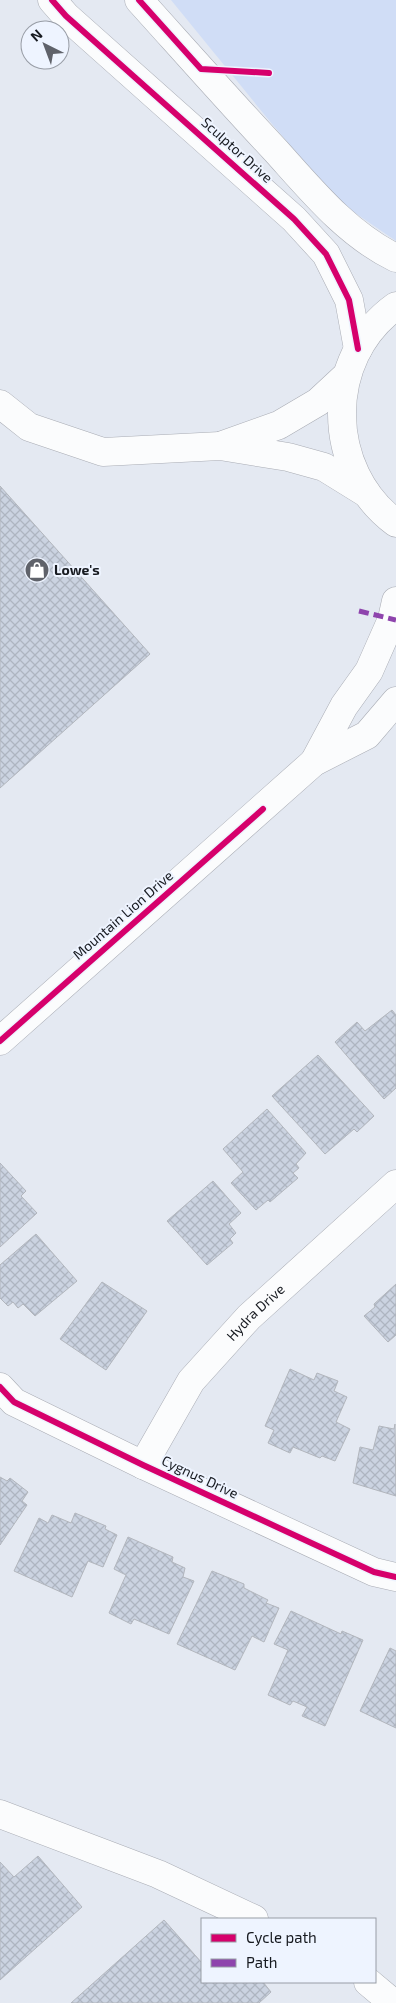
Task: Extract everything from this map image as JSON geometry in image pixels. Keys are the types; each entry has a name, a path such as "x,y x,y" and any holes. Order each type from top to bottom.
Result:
{"street":[{"name":"Sculptor Drive","path":"52,0 66,16 294,219 326,254 349,300 358,349"},
{"name":"Sculptor Drive","path":"139,0 316,195 352,228 383,251 396,258"},
{"path":"366,493 351,466 343,437 342,406 346,376 358,349 383,315 396,306"},
{"path":"220,446 278,425 318,402 346,376"},
{"path":"0,404 29,427 102,452 220,446 288,457 324,467 366,493 390,518 396,544"},
{"name":"Mountain Lion Drive","path":"314,762 344,706 369,671 392,619 396,601"},
{"name":"Mountain Lion Drive","path":"0,1041 314,762 368,735 396,701"},
{"name":"Hydra Drive","path":"143,1465 191,1381 249,1317 396,1184"},
{"name":"Cygnus Drive","path":"0,1388 14,1402 143,1465 374,1572 396,1578"},
{"path":"0,1814 158,1874 252,1918"},
{"path":"369,1983 393,2003"}],"shaded area":[{"path":"171,0 396,0 396,241 339,202 272,124"}],"building":[{"name":"Lowe's","path":"0,486 150,654 0,788"},
{"path":"392,1010 396,1015 396,1088 384,1099 335,1042 357,1022 365,1031"},
{"path":"318,1055 374,1116 357,1132 354,1129 325,1154 272,1096"},
{"path":"267,1109 306,1153 296,1164 299,1168 293,1173 298,1178 270,1202 268,1200 256,1210 231,1183 243,1172 223,1149"},
{"path":"0,1163 26,1191 21,1196 37,1213 0,1247"},
{"path":"213,1181 241,1213 229,1224 236,1233 230,1239 233,1243 207,1265 167,1221"},
{"path":"36,1234 77,1281 35,1316 23,1304 18,1308 13,1302 8,1306 0,1298 0,1265"},
{"path":"102,1282 147,1311 106,1370 60,1339"},
{"path":"396,1284 396,1335 388,1342 364,1316"},
{"path":"290,1369 314,1380 317,1373 338,1381 334,1391 347,1397 336,1422 350,1429 335,1461 322,1456 320,1458 293,1447 290,1453 268,1443 274,1430 265,1426"},
{"path":"395,1424 396,1496 353,1483 360,1447 373,1450 379,1426 394,1429"},
{"path":"0,1477 7,1481 10,1478 28,1492 22,1501 27,1505 0,1545"},
{"path":"75,1513 106,1526 105,1529 117,1535 103,1567 88,1561 72,1597 14,1571 39,1518 48,1523 52,1515 71,1523"},
{"path":"128,1537 173,1557 172,1562 185,1568 183,1577 194,1581 169,1634 134,1619 131,1624 109,1613 126,1575 114,1569"},
{"path":"212,1571 244,1584 244,1588 268,1600 266,1603 279,1608 264,1642 252,1636 235,1670 177,1644"},
{"path":"291,1611 341,1634 342,1631 363,1640 325,1726 302,1716 307,1707 293,1701 290,1705 268,1695 288,1650 274,1644"},
{"path":"390,1648 396,1651 396,1728 360,1711"},
{"path":"38,1856 82,1907 0,1980 0,1862 14,1877"},
{"path":"164,1920 201,1962 201,1983 264,1983 271,1992 259,2003 71,2003"}],"marked path":[{"path":"359,611 396,620"}],"cycle path":[{"path":"52,0 66,16 294,219 326,254 349,300 358,349"},
{"path":"139,0 201,69 269,73"},
{"path":"0,1041 263,809"},
{"path":"0,1387 14,1402 143,1465 374,1572 396,1577"}],"place":[{"name":"Lowe's","path":"37,570"}]}
